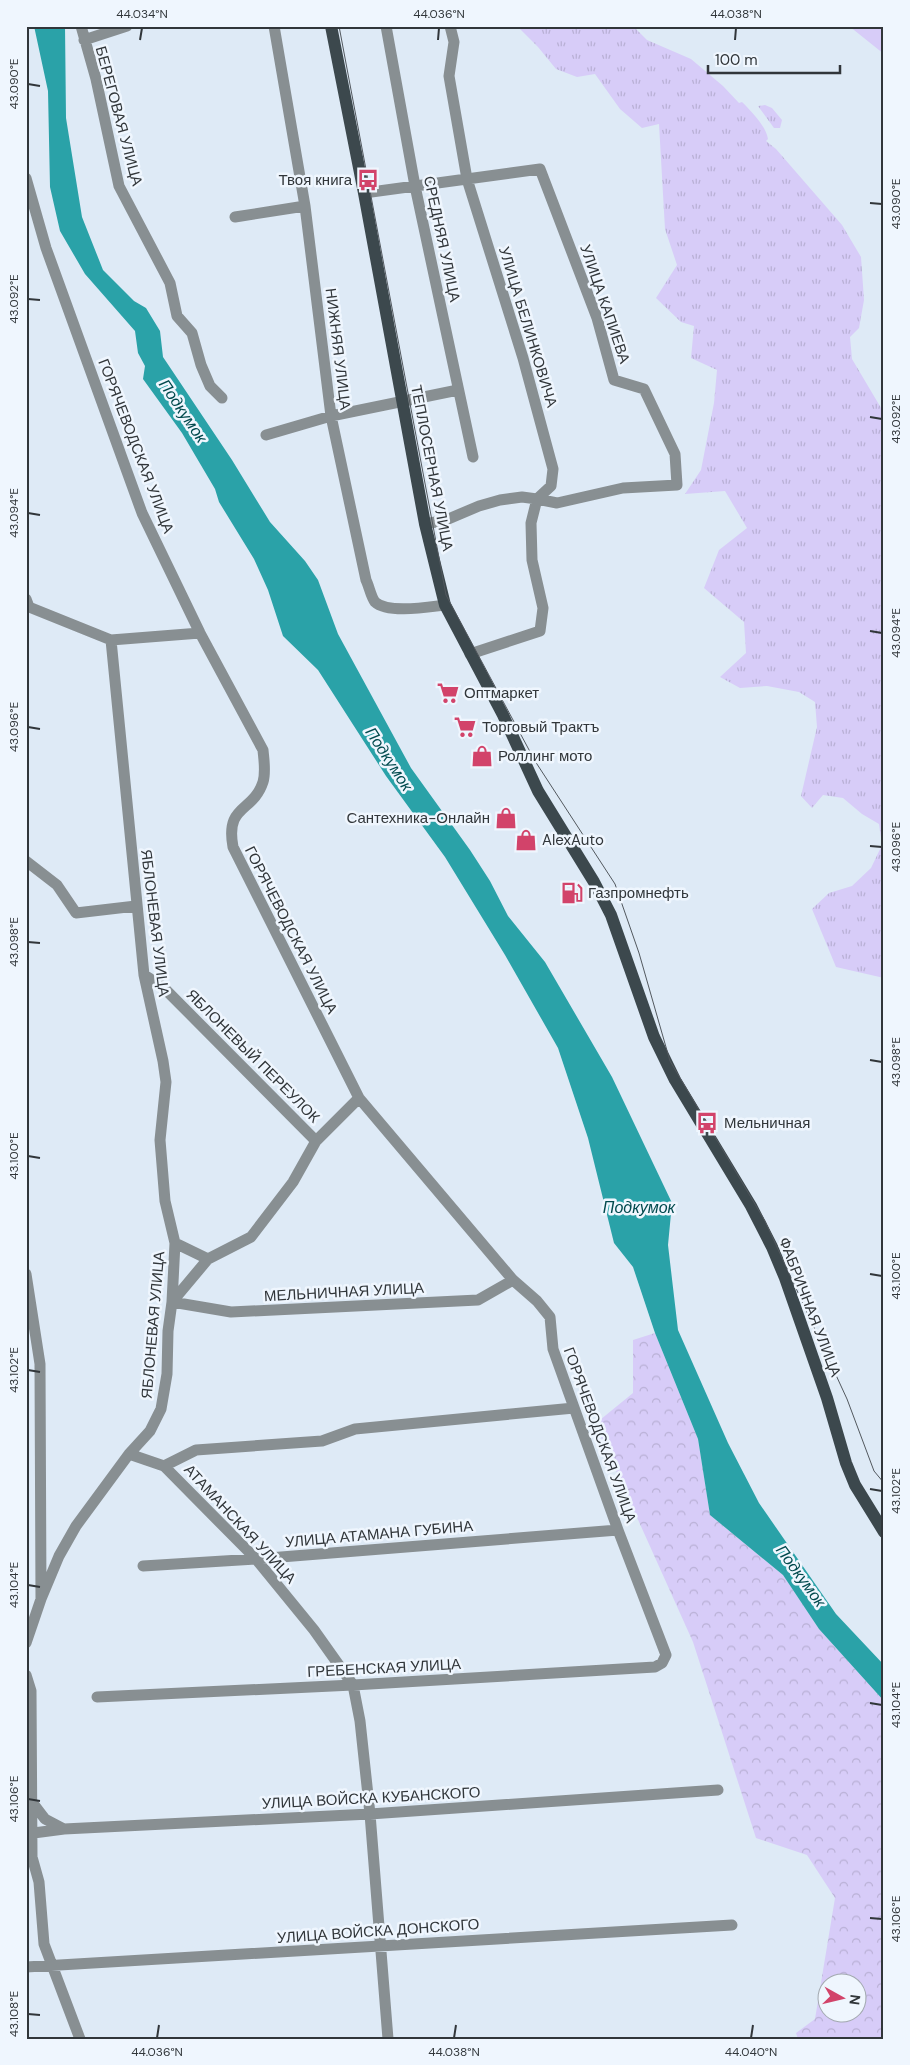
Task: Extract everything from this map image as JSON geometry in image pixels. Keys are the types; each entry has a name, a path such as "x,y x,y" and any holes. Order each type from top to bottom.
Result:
{"main road":[{"name":"ТЕПЛОСЕРНАЯ УЛИЦА","path":"331,26 364,193 424,524 445,605 503,715 538,791 594,882"},
{"name":"ФАБРИЧНАЯ УЛИЦА","path":"594,882 611,915 654,1037 675,1080 752,1206 772,1247 785,1278 827,1398 846,1463 855,1485 884,1532"}],"street":[{"name":"БЕРЕГОВАЯ УЛИЦА","path":"82,26 84,40 96,79 119,186 170,282 176,316 192,333 200,365 210,386 222,398"},
{"path":"84,40 128,26"},
{"name":"НИЖНЯЯ УЛИЦА","path":"274,26 305,206 331,416 366,580 375,601 388,609 427,608 445,605"},
{"name":"СРЕДНЯЯ УЛИЦА","path":"386,26 415,186 473,457"},
{"name":"УЛИЦА БЕЛИНКОВИЧА","path":"450,26 454,42 449,76 467,178 523,358 553,468 551,486 537,498 531,524 532,560 543,608 540,632 470,654"},
{"name":"УЛИЦА КАПИЕВА","path":"467,178 540,169 597,318 614,380 644,389 675,454 676,485 623,488 557,504 537,498"},
{"name":"ГОРЯЧЕВОДСКАЯ УЛИЦА","path":"26,178 46,248 142,513 200,633 263,750 265,767 263,783 255,796 238,812 232,821 231,835 233,847 359,1098 513,1280 537,1301 550,1317 553,1349 618,1530 666,1655"},
{"path":"364,193 467,178"},
{"path":"235,218 305,206"},
{"path":"266,435 331,416 458,390"},
{"path":"424,524 446,520 479,506 500,500 522,497 537,498"},
{"path":"26,599 29,606 111,640 200,633"},
{"name":"ЯБЛОНЕВАЯ УЛИЦА","path":"26,1643 41,1599 59,1556 76,1526 150,1430 161,1409 167,1374 168,1331 172,1302 175,1243 166,1201 160,1140 166,1082 144,975 111,640"},
{"path":"26,861 57,885 76,913 136,906"},
{"name":"ЯБЛОНЕВЫЙ ПЕРЕУЛОК","path":"144,975 162,986 316,1141"},
{"path":"172,1302 208,1259 251,1237 293,1182 316,1141 359,1098"},
{"path":"175,1243 208,1259"},
{"path":"26,1274 40,1364 41,1599"},
{"name":"МЕЛЬНИЧНАЯ УЛИЦА","path":"172,1302 231,1312 478,1300 513,1280"},
{"path":"164,1466 196,1450 322,1440 355,1430 574,1408"},
{"name":"АТАМАНСКАЯ УЛИЦА","path":"130,1454 164,1466 256,1559 314,1630 354,1685 360,1721 370,1814 388,2039"},
{"name":"УЛИЦА АТАМАНА ГУБИНА","path":"143,1566 256,1559 618,1530"},
{"name":"ГРЕБЕНСКАЯ УЛИЦА","path":"97,1696 354,1685 655,1667 662,1663 666,1655"},
{"path":"26,1675 31,1691 32,1802 29,1834 32,1857 39,1882 44,1944 80,2039"},
{"name":"УЛИЦА ВОЙСКА КУБАНСКОГО","path":"29,1834 64,1829 370,1814 718,1790"},
{"path":"32,1802 46,1819 64,1829"},
{"name":"УЛИЦА ВОЙСКА ДОНСКОГО","path":"26,1967 732,1924"}],"green space":[{"path":"517,26 633,26 647,40 691,59 723,86 739,103 742,102 754,114 767,134 768,139 766,141 776,149 842,225 861,257 864,300 859,328 850,337 852,359 884,413 884,978 836,967 812,909 829,893 852,886 871,868 882,845 879,824 862,814 843,798 823,795 812,808 801,796 817,727 815,702 799,692 767,686 740,688 720,677 746,653 744,622 704,588 719,550 747,528 725,491 685,494 701,470 714,403 717,370 691,358 694,326 681,322 656,298 677,265 665,229 659,124 642,128 620,109 595,74 577,77 556,69"},
{"path":"849,26 884,26 884,54"},
{"path":"765,105 772,108 782,120 780,128 774,128 758,106"},
{"path":"655,1333 698,1439 710,1515 783,1575 819,1629 884,1701 884,2039 798,2039 796,2033 815,2019 818,2001 818,2022 868,2022 868,1972 823,1972 835,1898 807,1855 756,1838 693,1642 595,1424 633,1393 633,1340"}],"water":[{"name":"Подкумок","path":"34,26 65,26 66,118 82,217 103,270 134,301 146,308 160,331 163,357 232,460 270,522 305,561 318,580 338,634 411,768 470,850 490,881 508,916 545,962 612,1077 672,1203 668,1245 678,1330 728,1443 759,1503 836,1614 884,1665 884,1701 819,1629 783,1575 710,1515 698,1439 655,1333 633,1267 614,1243 588,1138 558,1048 505,955 445,857 386,776 318,670 283,636 268,590 254,559 219,502 215,489 182,433 143,379 145,366 138,353 135,331 85,274 60,231 50,187 48,91"}],"tram line":[{"path":"339,26 446,595 535,761 615,884 639,953 670,1061 765,1221 847,1399 874,1471 884,1483"}],"place":[{"name":"Твоя книга","path":"368,180"},
{"name":"Оптмаркет","path":"448,693"},
{"name":"Торговый Трактъ","path":"465,727"},
{"name":"Роллинг мото","path":"482,756"},
{"name":"Сантехника-Онлайн","path":"506,818"},
{"name":"AlexAuto","path":"526,840"},
{"name":"Газпромнефть","path":"572,893"},
{"name":"Мельничная","path":"707,1123"}]}
